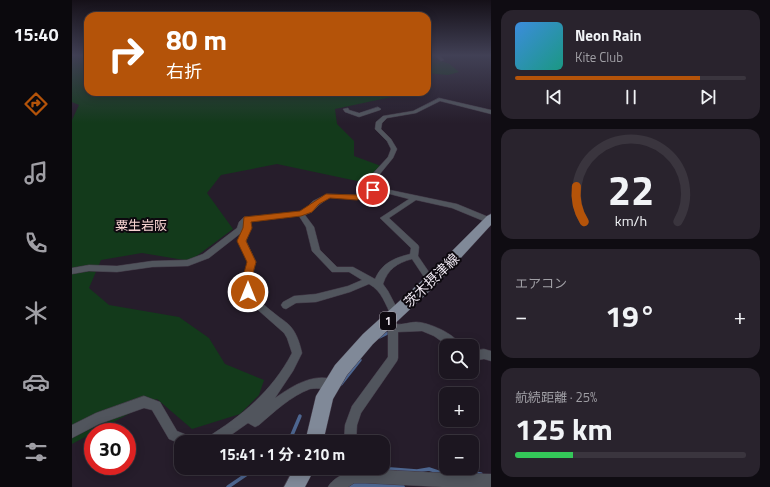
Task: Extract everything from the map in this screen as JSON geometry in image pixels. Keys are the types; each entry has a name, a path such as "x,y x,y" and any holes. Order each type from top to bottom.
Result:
{"main road":[{"name":"茨木摂津線","path":"316,435 323,401 331,384 368,339 392,325 431,281 469,243 490,219"},
{"path":"294,487 301,475"}],"street":[{"path":"72,271 89,268 117,269 152,264 188,263 206,256 241,229 242,224 247,219 301,214 310,210 316,203 329,195 357,198 373,190 375,188 369,181 391,157 394,149 389,140 378,129 378,122 385,117 414,112 439,99 491,112"},
{"path":"346,109 347,111 356,115 378,109"},
{"path":"369,112 381,120"},
{"path":"371,180 388,192 454,206 490,219"},
{"path":"415,198 384,218 415,247 414,256 431,281"},
{"path":"301,214 310,227 316,251 335,270 350,269 378,285 385,293 392,325 393,358 356,410 351,425 350,435"},
{"path":"220,435 248,416 275,391 289,371 297,353 288,330 253,300 248,292 246,284 247,275 252,262 242,241 247,228 247,219"},
{"path":"378,285 381,274 390,264 396,260 414,256"},
{"path":"286,306 294,300 316,298 350,289 369,280"},
{"path":"392,325 396,328 417,326 424,327 440,334 447,339"},
{"path":"479,355 484,354 491,356"},
{"path":"248,416 255,421 289,393 322,382 331,384"},
{"path":"72,432 96,419 144,402 156,406 174,435"},
{"path":"335,487 349,475"},
{"path":"373,475 393,478 434,479 446,481 491,481"}],"green space":[{"path":"72,78 84,78 84,96 396,96 335,109 337,124 354,141 354,156 381,166 370,180 357,181 277,164 221,175 207,193 233,229 190,261 142,253 101,260 89,288 109,305 179,317 209,338 225,364 264,380 259,395 240,414 192,429 157,399 112,423 84,423 84,438 72,444 72,120 79,105 72,102"}],"waterway":[{"path":"380,337 390,332"},
{"path":"341,384 360,360"},
{"path":"292,435 300,416"},
{"path":"390,469 417,471 429,469 439,472"},
{"path":"228,487 246,475"},
{"path":"353,487 392,487"}],"district":[{"name":"粟生岩阪","path":"141,225"}],"route":[{"path":"248,292 246,284 247,275 252,262 242,241 243,234 247,228 247,219 301,214 310,210 316,203 329,195 343,198 357,198 373,190"}]}
